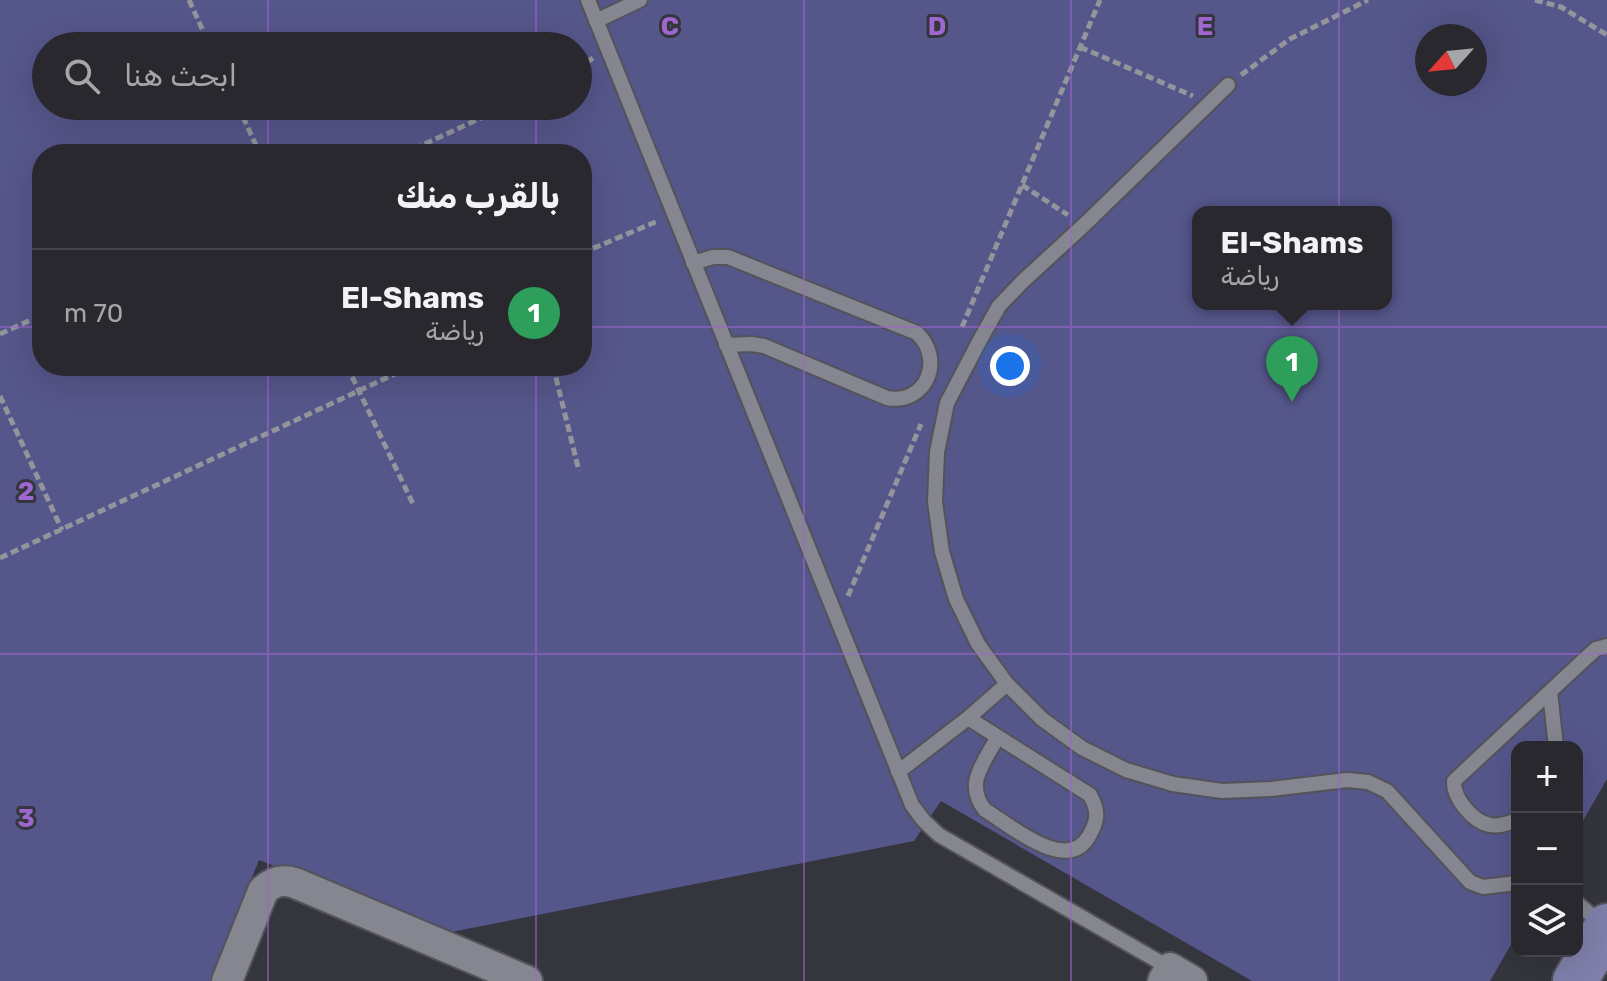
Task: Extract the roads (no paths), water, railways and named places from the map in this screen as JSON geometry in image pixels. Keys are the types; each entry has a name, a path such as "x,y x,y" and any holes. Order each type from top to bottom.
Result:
{"main road":[{"path":"1575,981 1606,927"}],"street":[{"path":"227,981 263,891 281,880 295,883 527,981"}],"lane":[{"path":"588,0 912,805 939,835 1175,977"},
{"path":"596,21 640,0"},
{"path":"1228,85 999,306 947,403 937,452 935,502 942,552 956,599 978,644 1007,684 1042,719 1082,748 1126,770 1173,784 1222,791 1347,780 1368,782 1387,791 1470,882 1483,887 1511,884"},
{"path":"693,263 713,257 728,257 917,333 927,342 932,354 931,366 919,391 910,398 898,400 764,346 726,345"},
{"path":"1511,822 1499,826 1479,821 1458,799 1453,790 1454,781 1596,649 1607,646"},
{"path":"898,772 1007,684"},
{"path":"1550,692 1555,741"},
{"path":"968,718 1090,795 1097,807 1096,823 1084,844 1069,852 1055,851 985,810 974,789 977,776 997,738"},
{"path":"1583,908 1606,927"}],"place":[{"name":"El-Shams","path":"1292,402"}]}
